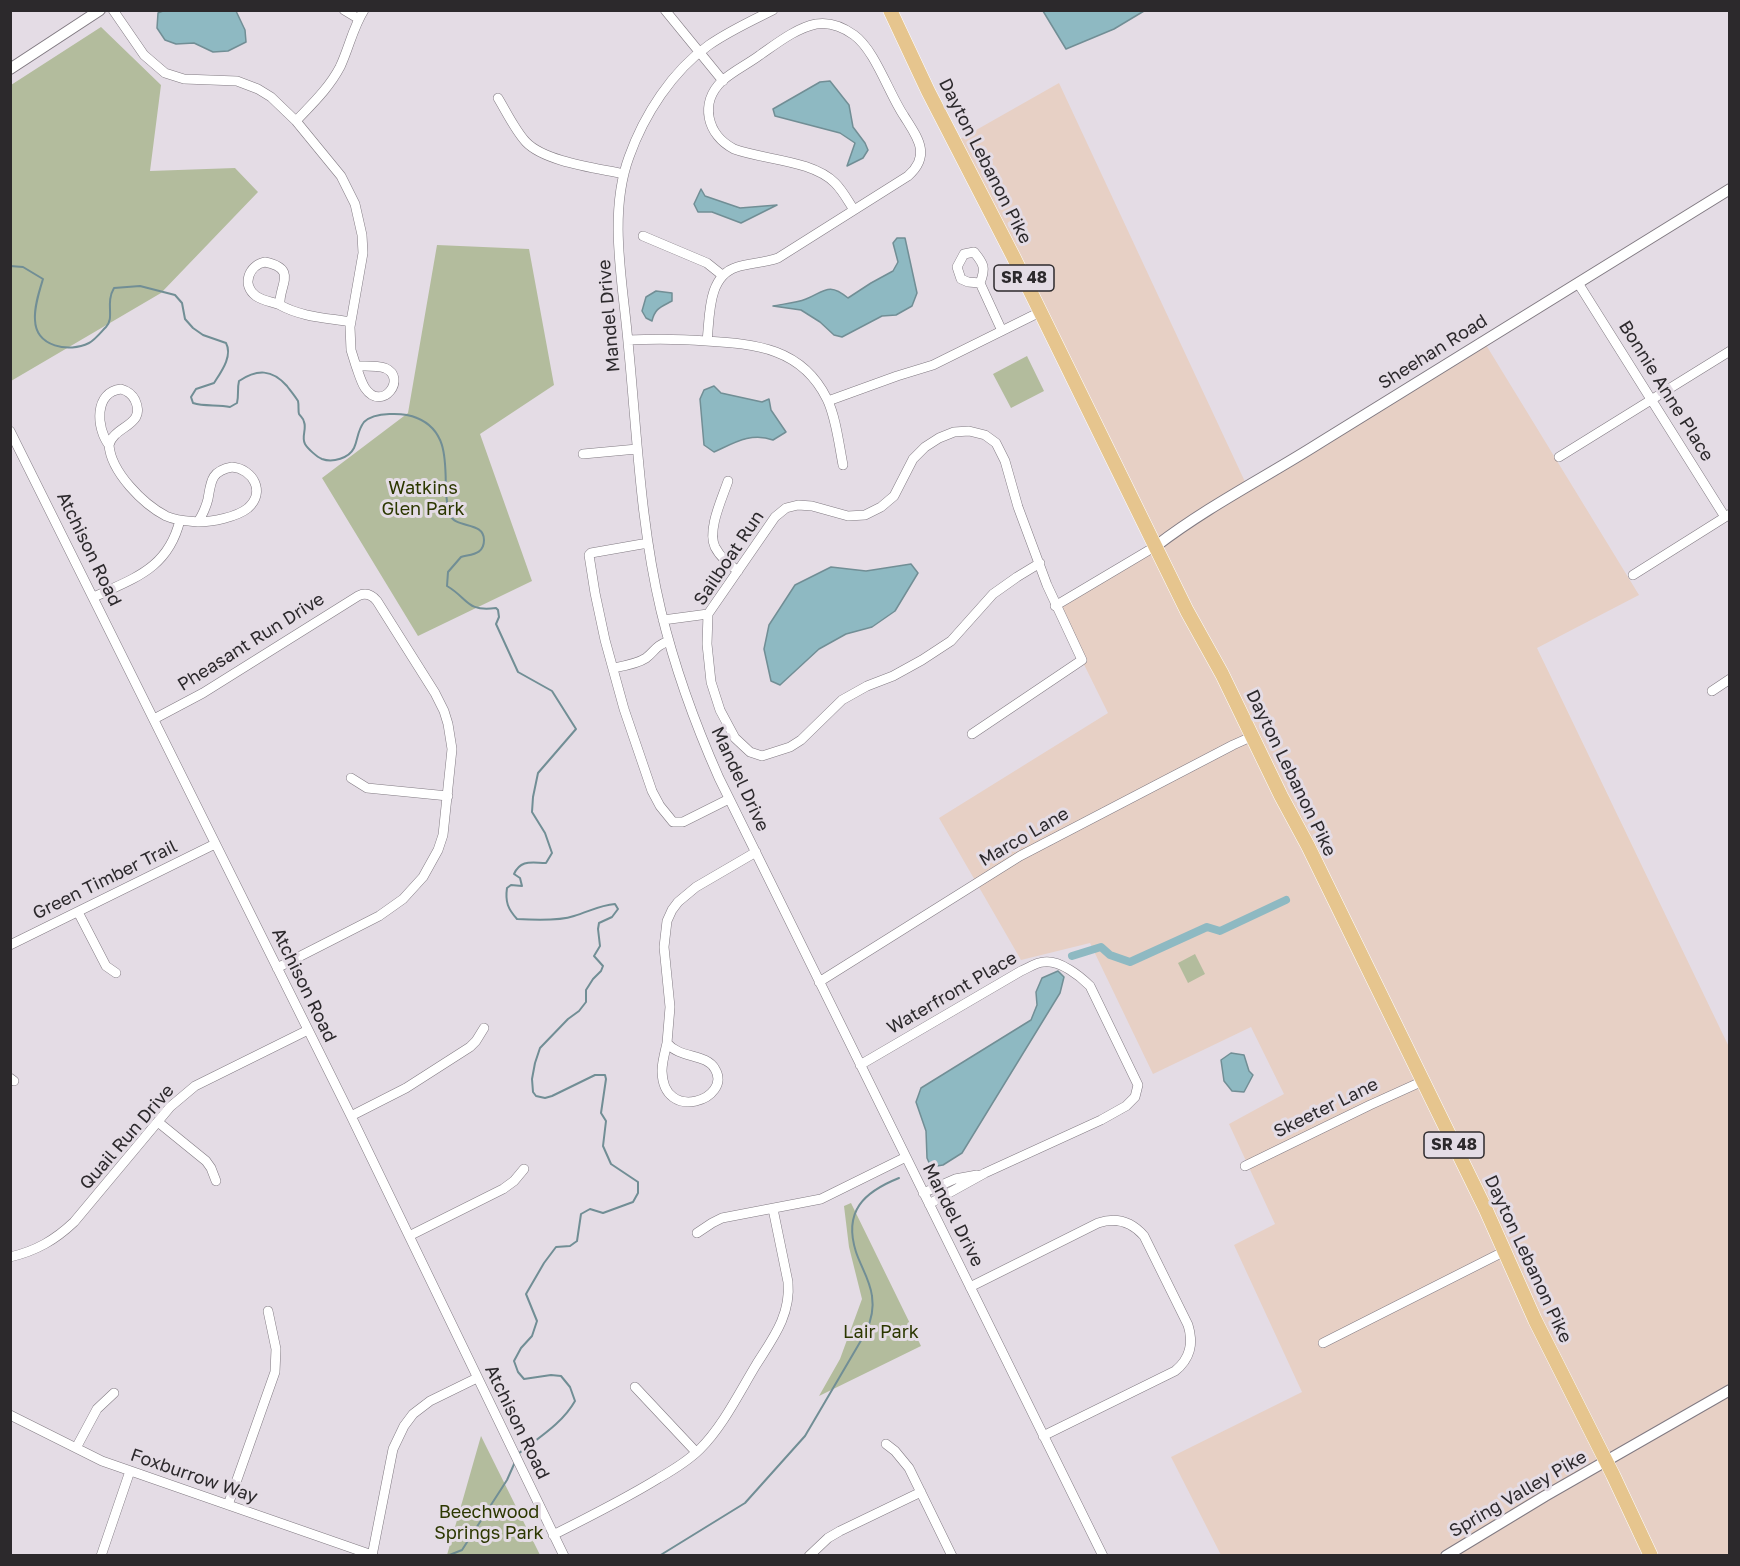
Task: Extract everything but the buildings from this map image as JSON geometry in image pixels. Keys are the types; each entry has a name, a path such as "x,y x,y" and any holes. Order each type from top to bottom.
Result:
{"main road":[{"name":"Dayton Lebanon Pike","path":"890,10 928,91 1187,611 1253,736 1423,1081 1505,1251 1535,1320 1652,1556"}],"street":[{"path":"10,69 100,10"},
{"path":"113,10 144,55 165,73 184,79 226,80 248,84 271,96 296,121 341,176 360,220 363,253 351,322 350,342 356,366"},
{"path":"296,121 333,79 362,15 344,10"},
{"path":"665,10 723,81"},
{"name":"Mandel Drive","path":"773,10 708,46 675,77 650,111 624,174 618,224 637,449 648,543 663,620 686,696 729,799 1102,1556"},
{"path":"707,341 712,298 722,275 739,266 768,262 778,258 854,210 913,171 920,159 921,151 917,136 892,98 862,42 856,36 837,26 814,24 783,40 723,81 711,99 709,107 711,124 718,138 745,153 806,167 820,173 835,183 854,210"},
{"path":"498,99 521,136 535,149 554,158 624,174"},
{"name":"Sheehan Road","path":"1156,546 1192,520 1281,468 1494,333 1730,189"},
{"path":"643,237 707,263 722,275"},
{"path":"280,305 285,280 279,267 265,262 256,265 250,272 248,281 257,297 305,314 351,322"},
{"path":"980,283 1002,331"},
{"name":"Bonnie Anne Place","path":"1578,283 1727,516"},
{"path":"828,401 933,365 1040,312"},
{"path":"628,340 668,339 752,345 787,356 808,372 828,401 843,465"},
{"path":"1559,458 1730,351"},
{"path":"109,445 103,434 100,404 108,393 126,390 137,403 136,417 130,425 113,435 109,451 125,480 151,506 167,516 180,520 198,522 208,522 244,512 250,507 255,496 256,487 250,475 239,468 232,467 219,471 211,481 204,511 198,522"},
{"name":"Atchison Road","path":"10,431 351,1116 564,1556"},
{"name":"Sailboat Run","path":"972,734 1082,660 1055,606 1040,563 1018,507 1005,461 996,443 984,435 969,431 954,432 924,447 913,459 894,496 881,507 866,514 848,516 812,506 798,505 786,508 775,517 708,614 707,644 711,682 720,710 735,738 750,752 762,756 790,747 801,740 842,700 867,686 893,676 951,640 993,594 1040,563"},
{"path":"584,454 637,449"},
{"path":"728,481 712,532 714,546 722,558 738,571"},
{"path":"1634,575 1727,516"},
{"path":"94,597 154,566 168,549 180,520"},
{"path":"648,543 589,555 595,592 624,709 647,778 660,806 673,822 683,822 729,799"},
{"path":"1055,606 1156,546"},
{"name":"Pheasant Run Drive","path":"154,719 202,693 358,596 364,594 373,596 422,671 444,711 452,749 448,796"},
{"path":"663,620 708,614"},
{"path":"613,668 641,661 656,647 669,641"},
{"path":"1712,690 1730,679"},
{"name":"Marco Lane","path":"819,982 1020,856 1225,748 1253,736"},
{"path":"277,968 379,916 398,903 414,889 438,850 443,835 448,796 367,788 351,778"},
{"name":"Green Timber Trail","path":"10,945 215,844"},
{"path":"667,1043 675,1051 709,1062 714,1066 718,1083 712,1093 707,1097 689,1102 675,1100 665,1088 662,1072 670,1007 664,947 667,921 672,910 683,897 756,852"},
{"path":"78,912 106,966 116,973"},
{"name":"Waterfront Place","path":"860,1065 1021,970 1044,962 1062,966 1080,975 1090,986 1138,1085 1135,1097 1126,1106 1101,1120 985,1173 928,1203"},
{"path":"351,1116 434,1071 470,1047 484,1028"},
{"name":"Quail Run Drive","path":"10,1257 35,1250 46,1244 74,1222 170,1107 195,1086 308,1030"},
{"name":"Skeeter Lane","path":"1245,1166 1423,1081"},
{"path":"158,1122 206,1161 216,1181"},
{"path":"697,1233 722,1218 821,1198 906,1157"},
{"path":"409,1236 503,1189 524,1169"},
{"name":"Waterfront Place","path":"923,1193 955,1179 985,1173"},
{"path":"554,1535 623,1499 679,1466 710,1438 721,1422 779,1329 786,1312 788,1282 773,1209"},
{"path":"970,1287 1098,1223 1121,1221 1133,1225 1144,1236 1188,1325 1191,1349 1186,1361 1175,1371 1043,1436"},
{"path":"1323,1343 1505,1251"},
{"path":"228,1505 274,1372 276,1349 268,1311"},
{"path":"372,1555 393,1449 404,1426 412,1414 430,1401 477,1378"},
{"path":"635,1387 696,1452"},
{"name":"Spring Valley Pike","path":"1446,1556 1730,1390"},
{"path":"76,1448 89,1420 114,1393"},
{"name":"Foxburrow Way","path":"10,1415 102,1461 372,1555"},
{"path":"886,1444 903,1459 952,1556"},
{"path":"101,1556 130,1471"},
{"path":"809,1556 828,1538 840,1531 921,1492"}],"shaded area":[{"path":"1059,83 1247,486 1483,340 1639,595 1537,648 1729,1047 1729,1555 1221,1555 1171,1457 1302,1392 1234,1245 1275,1224 1229,1124 1284,1094 1251,1027 1153,1074 1090,943 1021,960 939,818 1108,713 1055,606 1156,546 955,142"}],"green space":[{"path":"101,27 161,85 150,171 235,168 258,192 161,293 11,381 11,85"},
{"name":"Watkins Glen Park","path":"437,245 529,249 554,385 480,434 532,581 418,636 322,478 408,413"},
{"path":"1027,356 1044,391 1011,408 993,374"},
{"path":"1195,954 1205,974 1188,983 1178,963"},
{"name":"Lair Park","path":"851,1203 921,1346 819,1396 840,1359 862,1299 849,1247 844,1206"},
{"name":"Beechwood Springs Park","path":"481,1436 540,1555 447,1555"}],"water":[{"path":"163,11 236,11 245,30 246,42 228,51 213,52 194,43 176,44 165,40 157,28 158,13"},
{"path":"1043,11 1144,11 1114,29 1066,49"},
{"path":"830,81 849,105 853,127 868,150 863,158 847,166 855,143 840,133 775,116 773,109 820,82"},
{"path":"701,189 705,196 740,208 777,205 741,223 712,212 698,212 694,204"},
{"path":"897,238 905,238 917,293 912,306 896,315 882,316 842,337 834,335 820,322 801,310 773,306 802,300 831,289 848,298 893,271 898,262 893,243"},
{"path":"656,291 672,293 672,301 657,311 652,321 646,318 642,311 646,297"},
{"path":"714,386 721,393 762,402 769,399 771,410 786,432 773,440 750,438 714,452 704,445 700,399 704,390"},
{"path":"911,564 918,573 895,611 872,627 846,634 819,649 780,685 771,681 764,649 769,625 795,585 831,567 866,571"},
{"path":"1058,971 1064,977 1060,993 962,1153 943,1165 931,1167 927,1158 926,1131 916,1102 921,1088 1031,1020 1037,1005 1036,992 1042,978"},
{"path":"1231,1053 1244,1055 1249,1071 1253,1075 1244,1092 1232,1091 1224,1081 1221,1060"}],"waterway":[{"path":"10,266 23,267 43,279 35,310 37,329 47,342 63,347 89,343 106,327 110,319 110,299 114,288 140,286 175,295 182,303 185,319 193,328 203,335 226,343 228,348 227,358 220,374 214,383 196,389 191,397 193,403 230,407 237,403 239,381 258,373 276,376 298,401 299,414 305,425 305,444 322,459 336,460 352,452 364,422 375,416 405,415 427,424 435,431 443,450 450,515 458,522 480,530 484,540 482,549 461,557 448,572 447,586 473,606 498,610 499,617 496,624 518,672 552,691 576,729 538,773 533,797 532,812 545,833 552,853 546,863 527,863 520,866 514,874 520,878 522,886 511,885 507,888 506,897 509,908 517,919 561,919 615,904 618,909 612,917 599,923 600,946 594,956 603,966 586,990 586,1002 540,1048 532,1079 533,1092 536,1096 545,1098 595,1075 605,1075 601,1113 606,1121 603,1146 611,1164 638,1182 638,1193 633,1202 603,1213 590,1209 581,1214 577,1241 570,1246 556,1247 526,1294 537,1321 532,1336 521,1348 514,1361 518,1372 524,1379 551,1375 561,1376 570,1387 575,1401 557,1424 518,1454"},
{"path":"1072,956 1101,947 1110,955 1130,962 1207,927 1220,931 1286,900"},
{"path":"659,1556 745,1503 805,1436 866,1332 872,1315 871,1290 853,1238 852,1225 855,1214 867,1197 899,1178"},
{"path":"447,1556 462,1550 507,1480 515,1462"}]}
